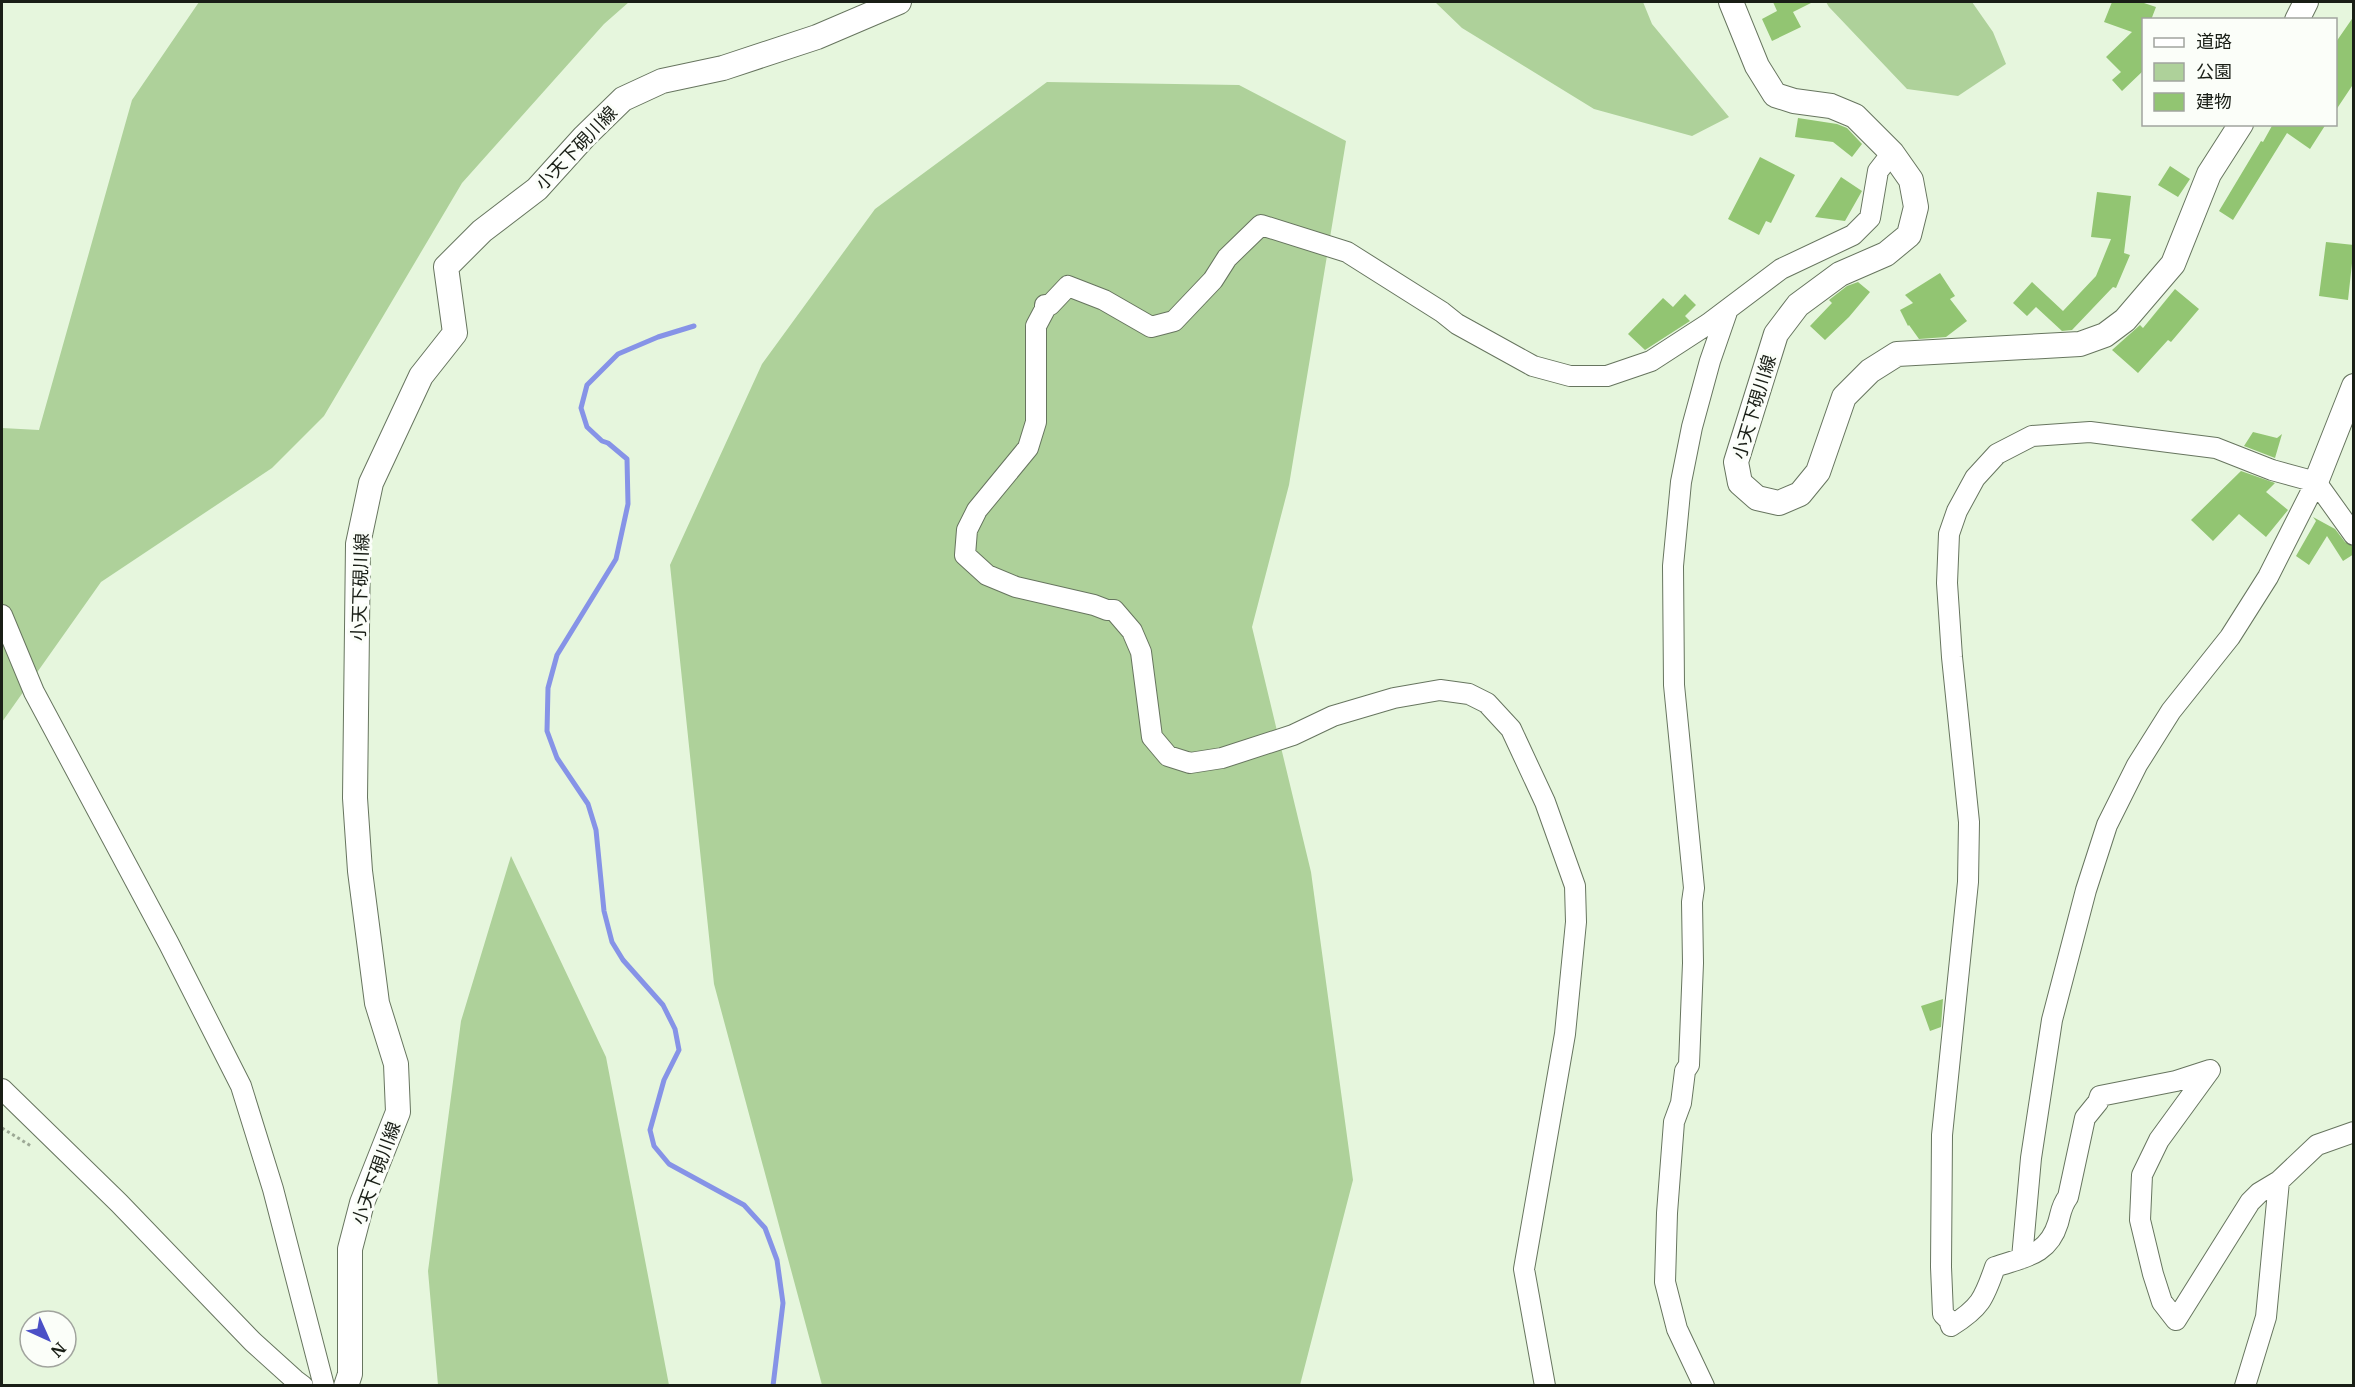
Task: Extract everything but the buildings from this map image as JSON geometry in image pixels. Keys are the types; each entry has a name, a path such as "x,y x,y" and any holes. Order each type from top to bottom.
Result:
{"main road":[{"name":"小天下硯川線","path":"346,1386 350,1374 350,1249 362,1203 398,1112 396,1064 377,1004 360,872 355,798 358,544 371,483 421,376 455,333 446,267 482,231 537,189 584,137 623,99 662,81 723,68 817,37 899,2"},
{"name":"小天下硯川線","path":"1731,2 1757,66 1775,95 1794,101 1831,106 1855,116 1892,153 1911,180 1916,207 1909,235 1886,254 1839,274 1798,305 1776,334 1736,462 1740,483 1757,498 1779,503 1800,494 1818,472 1844,397 1870,371 1897,354 2080,344 2105,335 2125,320 2174,264 2210,174 2240,126"},
{"path":"2298,18 2306,2"},
{"path":"2316,482 2354,386"}],"street":[{"path":"1545,1386 1524,1269 1565,1034 1576,922 1575,886 1545,802 1510,729 1487,703 1469,694 1440,690 1394,698 1333,716 1293,735 1222,758 1190,763 1168,756 1152,737 1141,652 1132,632 1114,610 1016,587 987,575 965,555 967,530 977,510 1028,448 1036,422 1036,326 1045,305 1050,305 1068,286 1104,300 1151,327 1174,321 1213,280 1227,258 1261,225 1347,252 1442,312 1456,324 1533,366 1570,376 1607,376 1651,361 1728,309 1781,269 1853,236 1870,218 1878,171 1892,153"},
{"path":"1704,1386 1677,1329 1665,1282 1667,1213 1674,1122 1681,1103 1689,1065 1694,888 1674,685 1673,566 1681,482 1692,427 1710,361 1728,309"},
{"path":"2354,535 2316,482 2272,470 2216,448 2090,432 2032,436 1998,454 1975,478 1956,512 1949,534 1947,583 1952,657 1969,822 1968,882 1942,1135 1943,1314 1949,1320 1950,1326 1972,1313 1985,1294 1995,1267 2040,1251 2052,1238 2058,1224 2061,1205 2068,1197 2085,1118 2100,1096 2176,1081 2210,1070 2159,1140 2142,1175 2140,1220 2162,1302 2176,1320 2250,1202 2259,1193 2279,1181 2317,1145 2354,1132"},
{"path":"2022,1258 2031,1158 2052,1020 2086,890 2107,825 2137,765 2171,711 2230,637 2268,577 2316,482"},
{"path":"2,615 34,692 241,1086 273,1190 324,1386"},
{"path":"2,1089 119,1203 254,1342 303,1386"},
{"path":"2245,1386 2266,1317 2279,1181"}],"green space":[{"path":"199,2 629,2 604,24 462,183 324,416 272,468 101,582 2,722 2,428 39,430 132,100"},
{"path":"1435,2 1643,2 1652,24 1729,117 1692,136 1594,109 1462,28"},
{"path":"1826,2 1972,2 1993,32 2006,64 1958,96 1907,89"},
{"path":"1047,82 1239,85 1346,141 1289,485 1252,627 1311,872 1353,1180 1300,1385 822,1385 714,984 670,565 762,364 875,209"},
{"path":"511,856 606,1057 669,1385 438,1385 428,1271 461,1021"}],"waterway":[{"path":"694,326 658,337 618,354 587,385 581,408 587,427 627,459 628,504 616,559 557,655 548,688 547,731 557,758 588,804 596,830 604,911 612,942 623,960 663,1005 675,1029 679,1050 664,1080 650,1130 654,1146 669,1164 744,1205 765,1228 777,1260 783,1303 773,1386"}]}
